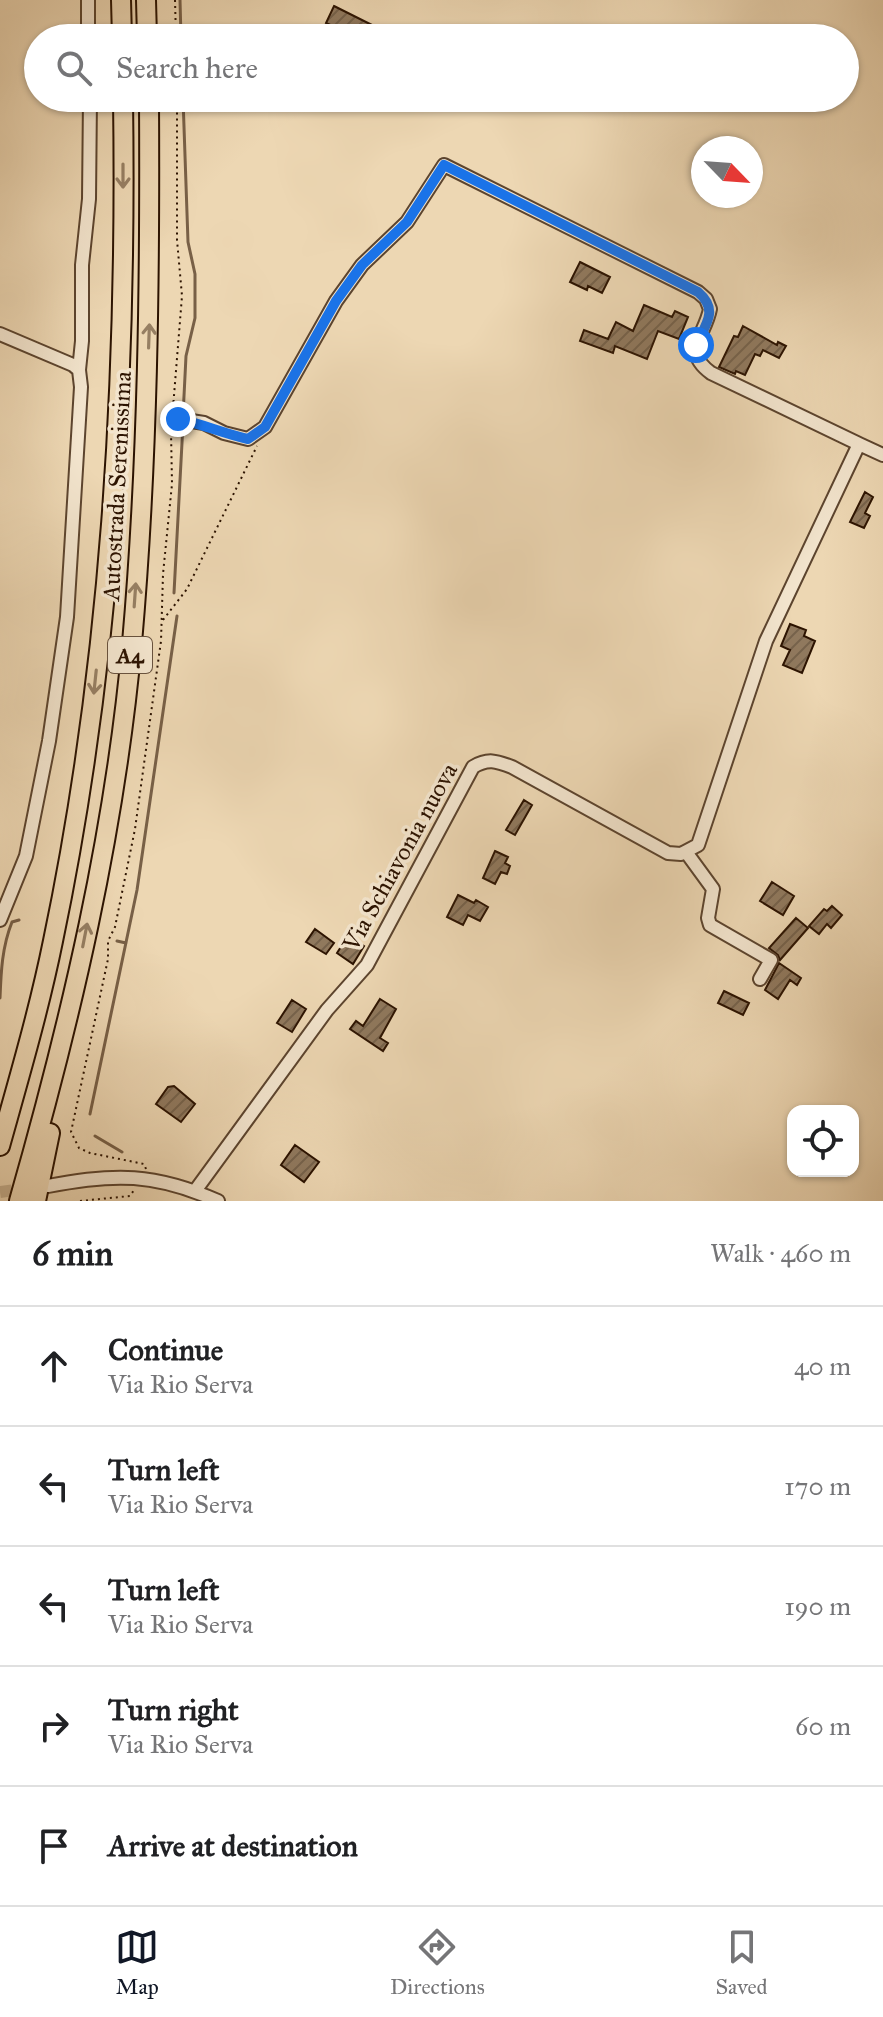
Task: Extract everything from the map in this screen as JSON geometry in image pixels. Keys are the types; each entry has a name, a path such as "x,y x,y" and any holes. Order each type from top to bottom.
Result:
{"highway":[{"path":"121,0 122,24"},
{"path":"146,0 147,24"},
{"name":"Autostrada Serenissima","path":"0,1146 54,940 80,790 112,522 120,389 123,112"},
{"name":"Autostrada Serenissima","path":"19,1201 47,1104 80,964 103,845 133,630 146,422 150,287 149,112"},
{"path":"36,1201 78,1010 80,964"},
{"path":"0,1110 23,1029 39,1002"}],"street":[{"path":"88,0 88,24"},
{"path":"0,920 17,883 29,842 44,771 67,617 81,387 82,265 89,199 90,112"},
{"path":"181,420 248,439 256,435 273,417 336,301 362,265 407,222 444,165 698,292 706,299 710,309 696,345 700,365 883,455"},
{"path":"0,334 79,370"},
{"path":"760,979 771,960 710,925 708,918 713,889 686,852 698,845 703,836 732,737 766,641 859,444"},
{"name":"Via Schiavonia nuova","path":"195,1191 327,1010 367,965 473,767 494,760 512,767 668,853 686,852"},
{"path":"48,1186 93,1177 139,1177 195,1191 218,1201"}],"path":[{"path":"175,0 176,24"},
{"path":"162,620 187,589 257,447 256,435"},
{"path":"80,1201 130,1196 134,1190 145,1191"}],"building":[{"path":"334,6 370,24 328,24"},
{"path":"580,262 610,277 602,293 570,282"},
{"path":"644,305 672,317 675,311 688,317 679,339 658,331 647,359 615,346 613,353 580,341 584,330 608,339 616,322 633,331"},
{"path":"743,326 777,345 778,342 786,346 779,358 763,350 760,356 755,354 745,375 719,367 734,336 738,337"},
{"path":"865,492 873,497 865,513 870,516 864,528 850,522"},
{"path":"790,624 806,630 804,636 815,641 802,673 783,665 790,650 781,646"},
{"path":"524,800 532,805 515,835 506,830"},
{"path":"495,851 508,857 505,863 510,866 507,874 501,872 495,884 483,878"},
{"path":"772,882 794,896 783,915 760,901"},
{"path":"458,895 488,907 480,921 468,915 463,925 447,917"},
{"path":"832,906 842,915 831,928 827,924 819,934 809,926 824,909 827,911"},
{"path":"796,918 808,928 780,960 769,948"},
{"path":"315,929 334,943 326,954 306,942"},
{"path":"348,936 364,946 353,964 337,953"},
{"path":"779,963 801,978 797,985 790,980 778,999 765,990"},
{"path":"724,991 749,1003 743,1015 718,1003"},
{"path":"380,999 396,1009 380,1038 388,1043 383,1051 350,1029 356,1021 363,1026"},
{"path":"292,1000 306,1009 292,1032 277,1023"},
{"path":"174,1086 195,1104 181,1122 156,1104 168,1087"},
{"path":"295,1145 319,1162 304,1182 281,1165"}],"waterway":[{"path":"180,0 181,24"},
{"path":"183,112 188,242 195,274 195,318 186,356 183,416"},
{"path":"174,593 183,424"},
{"path":"90,1114 137,890 177,616"},
{"path":"0,998 6,941 12,922 19,920"},
{"path":"117,941 126,943"},
{"path":"95,1136 122,1152"}],"tunnel":[{"path":"0,1192 29,1188"}],"route":[{"path":"178,419 204,423 224,433 248,439 265,427 336,301 362,265 407,222 444,165 698,292 706,299 710,309 696,345"}]}
